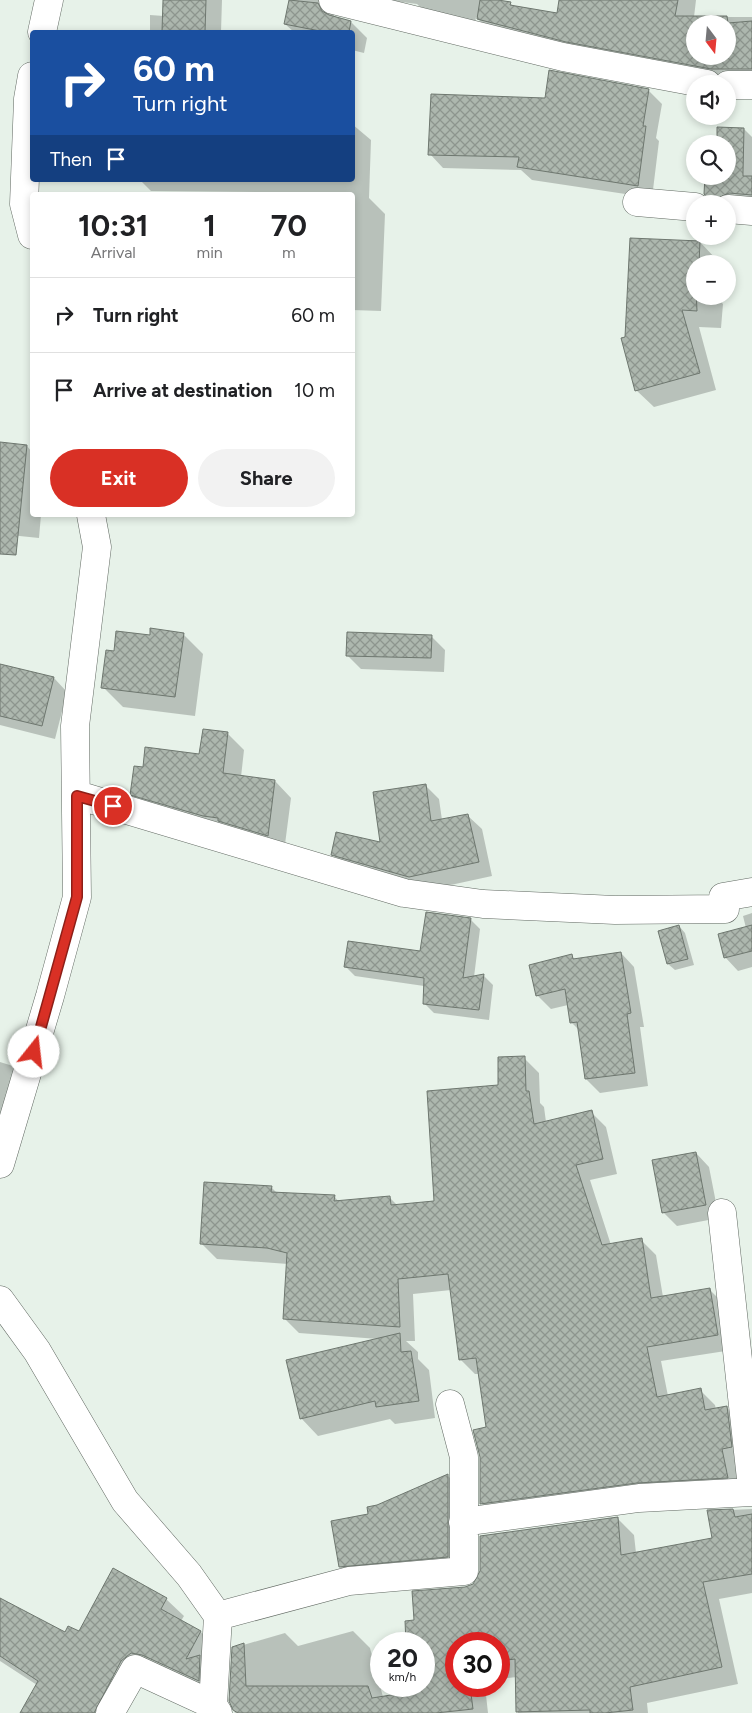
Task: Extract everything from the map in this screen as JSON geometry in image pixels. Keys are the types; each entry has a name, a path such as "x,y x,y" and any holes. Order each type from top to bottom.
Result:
{"street":[{"path":"42,30 49,0"},
{"path":"333,0 563,57 686,80"},
{"path":"736,84 752,85"},
{"path":"30,88 24,204 30,227"},
{"path":"637,202 686,206"},
{"path":"736,210 752,212"},
{"path":"0,1164 77,897 75,726 97,546 91,517"},
{"path":"77,796 404,893 483,904 615,910 725,909 723,897 752,892"},
{"path":"722,1213 752,1488"},
{"path":"0,1300 37,1351 125,1501 189,1575 218,1616 216,1709 134,1669 110,1713"},
{"path":"218,1616 348,1580 464,1571 464,1457 450,1404"},
{"path":"463,1522 639,1498 752,1492"}],"building":[{"path":"163,0 206,0 205,30 162,30"},
{"path":"289,0 318,3 322,11 329,15 351,21 349,30 315,30 284,24"},
{"path":"480,0 511,2 510,5 557,13 559,0 678,0 675,16 686,16 686,64 566,42 477,19"},
{"path":"752,21 752,69 711,69 690,65 736,65 736,22"},
{"path":"549,70 649,89 643,126 646,126 638,186 517,167 519,157 428,155 431,94 545,98"},
{"path":"717,127 744,128 743,176 752,176 752,195 729,193 725,195 704,194 704,185 736,185 736,135 717,135"},
{"path":"630,238 686,240 686,245 700,245 699,255 686,255 686,305 697,305 697,311 682,310 700,373 635,391 621,338 625,337"},
{"path":"0,442 27,445 16,555 0,554"},
{"path":"150,628 184,633 175,697 101,688 106,650 114,651 116,631 150,635"},
{"path":"347,632 432,635 431,658 346,656"},
{"path":"0,664 54,677 42,726 0,716"},
{"path":"203,729 228,732 223,773 275,780 268,836 218,821 218,818 203,816 130,795 134,766 143,767 145,747 199,754"},
{"path":"426,784 431,821 468,814 479,862 409,877 331,855 336,832 380,842 373,792"},
{"path":"426,912 471,918 463,978 484,974 479,1010 423,1004 424,978 344,967 348,941 420,951"},
{"path":"679,925 688,959 667,964 658,931"},
{"path":"752,925 752,951 724,958 718,934"},
{"path":"621,952 631,1013 627,1014 635,1073 585,1079 577,1022 570,1023 565,989 536,996 529,965 572,954 573,959"},
{"path":"525,1056 526,1091 529,1091 534,1124 592,1110 603,1159 576,1165 602,1245 642,1238 651,1298 710,1288 718,1335 647,1347 657,1397 701,1388 705,1410 727,1406 732,1447 722,1449 728,1478 637,1483 480,1504 480,1457 473,1430 486,1427 476,1358 459,1360 448,1274 398,1279 400,1327 283,1319 287,1253 267,1248 200,1244 204,1182 272,1186 271,1192 335,1195 334,1201 390,1196 391,1205 434,1201 427,1091 498,1085 498,1057"},
{"path":"696,1152 706,1205 662,1213 652,1160"},
{"path":"400,1333 401,1352 411,1351 419,1401 376,1407 375,1401 300,1419 286,1360"},
{"path":"448,1474 448,1557 339,1567 331,1521 368,1514 367,1507 377,1505"},
{"path":"733,1509 735,1517 752,1514 752,1574 703,1582 722,1667 630,1687 633,1710 605,1713 590,1713 590,1710 516,1712 515,1659 510,1660 510,1632 445,1632 445,1697 471,1697 473,1709 436,1713 238,1713 233,1710 229,1701 232,1647 244,1643 246,1686 368,1686 370,1697 372,1698 435,1697 435,1632 406,1632 405,1621 414,1620 412,1591 465,1587 473,1584 480,1571 480,1536 618,1517 621,1555 712,1538 707,1510"},
{"path":"113,1568 167,1598 161,1609 201,1631 186,1659 200,1655 199,1681 142,1655 131,1653 121,1661 94,1713 20,1713 38,1681 0,1656 0,1598 65,1632 68,1626 79,1631"}],"route":[{"path":"34,1052 77,897 77,796 113,806"}]}
